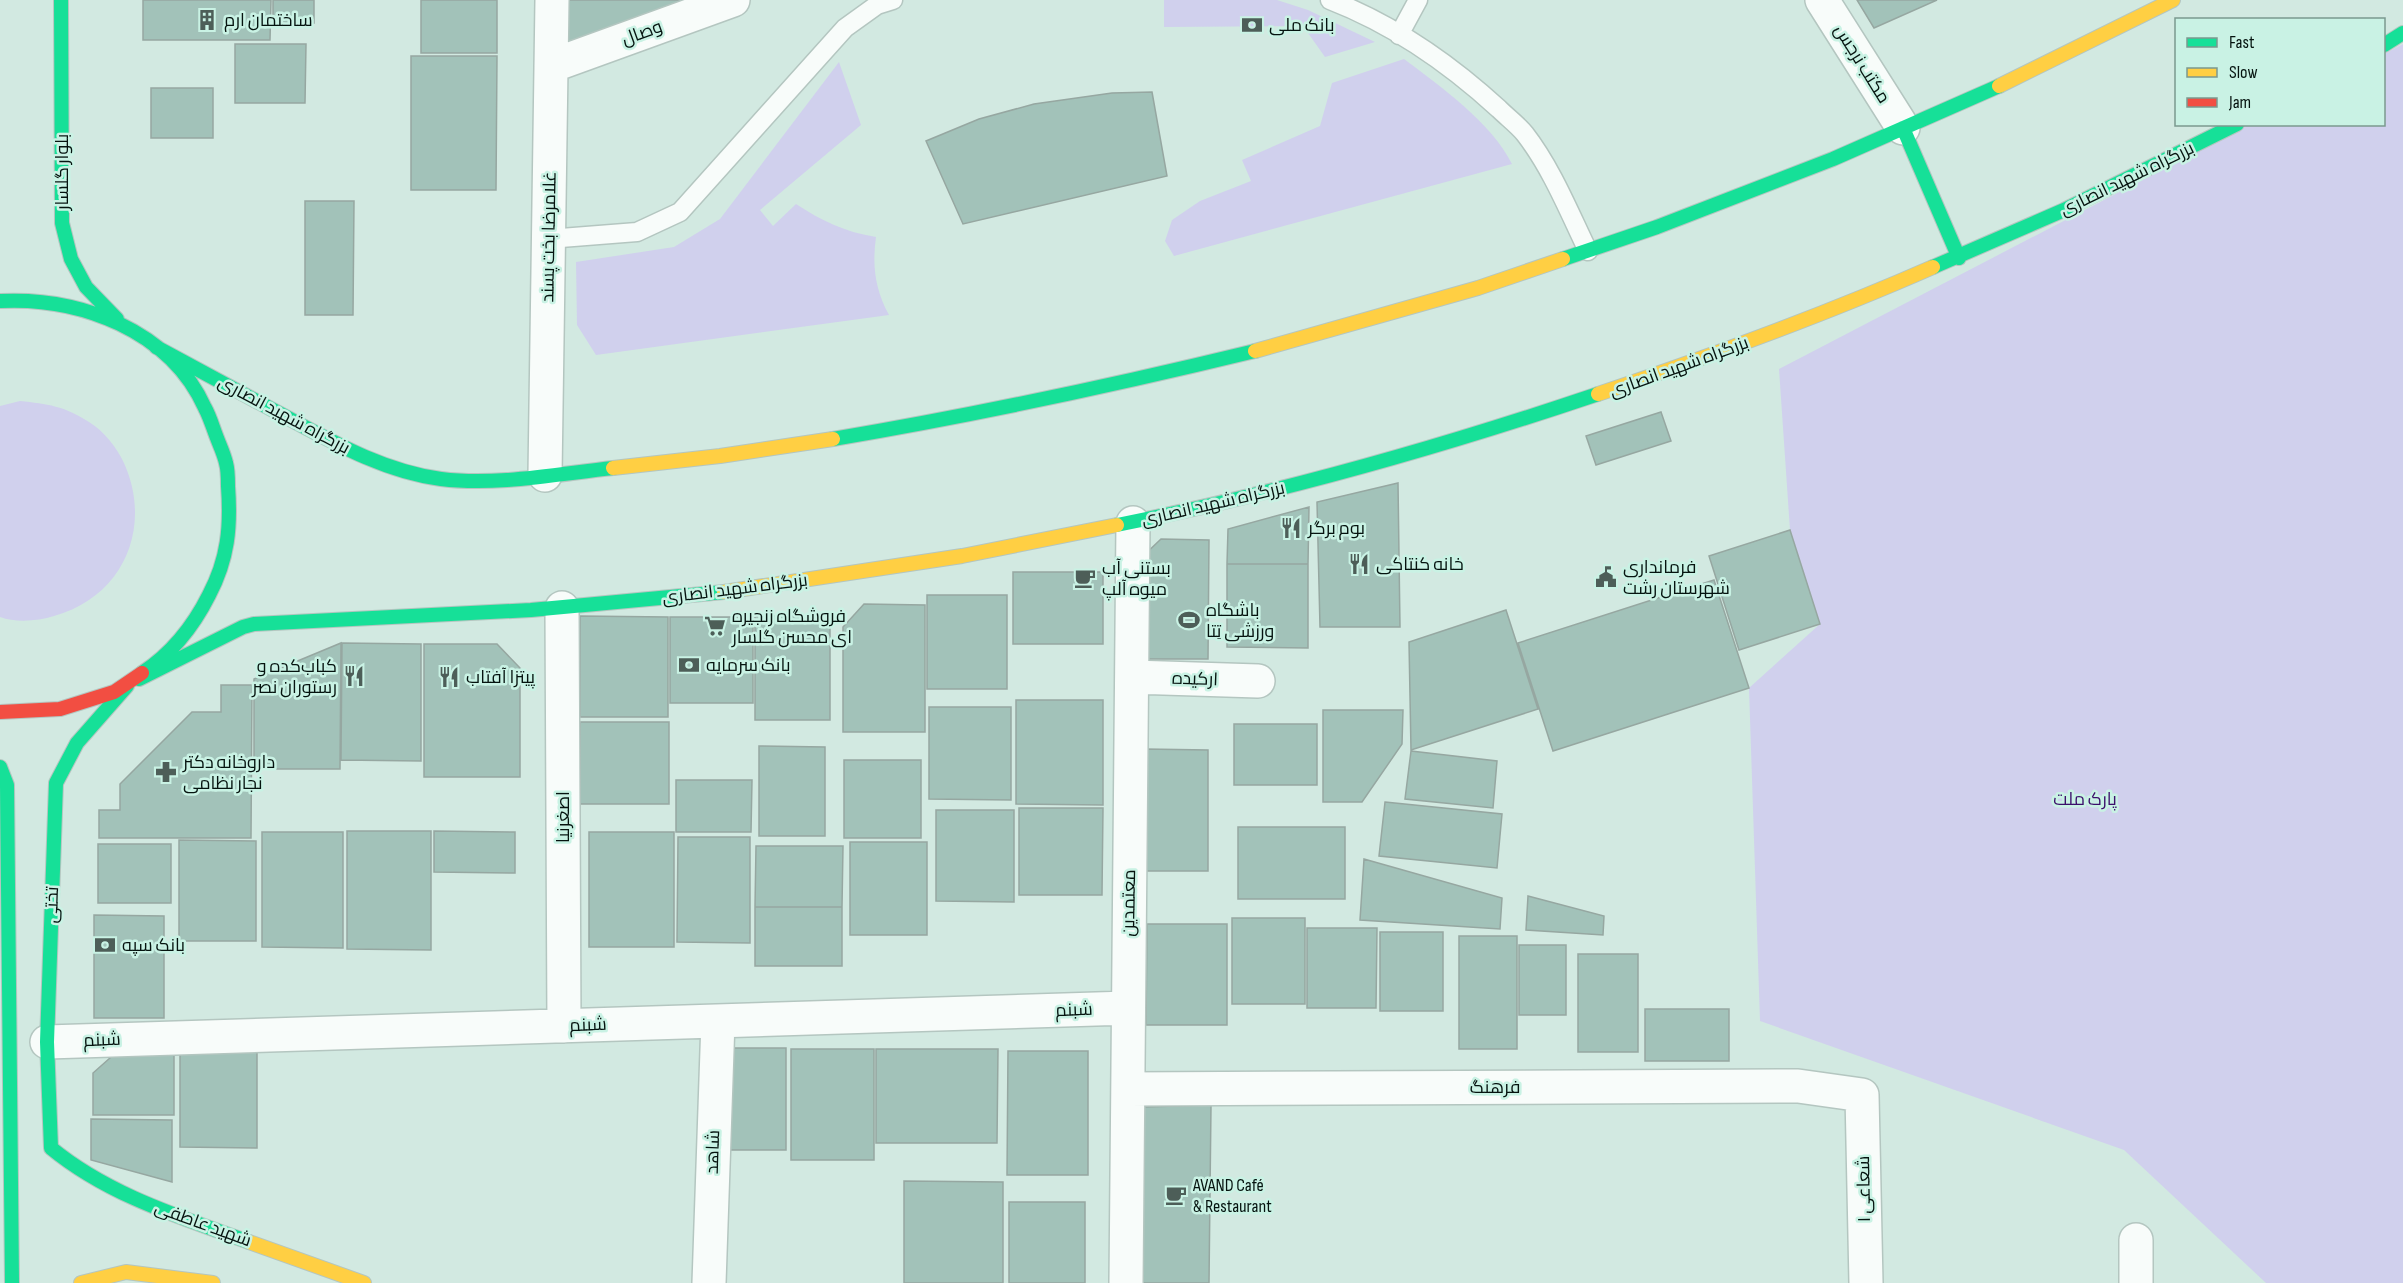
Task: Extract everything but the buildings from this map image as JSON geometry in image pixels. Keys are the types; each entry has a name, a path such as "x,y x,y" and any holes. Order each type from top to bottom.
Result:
{"main road":[{"name":"بلوار گلسار","path":"61,0 62,223 71,259 86,287 122,325"},
{"name":"بزرگراه شهید انصاری","path":"156,347 351,452 392,468 426,477 465,480 545,475 712,457 818,442 1030,404 1204,364 1445,298 1588,251 1748,192 1903,128 2054,59 2173,0"},
{"path":"2385,44 2403,33"},
{"name":"بزرگراه شهید انصاری","path":"139,679 243,627 254,624 562,608 731,591 873,572 979,554 1133,523 1397,458 1602,395 1803,322 1959,258 2098,194 2234,126"},
{"path":"1903,128 1959,258"},
{"path":"0,301 30,300 57,303 97,313 122,325 156,347 195,389 216,429 228,471 231,516 224,560 209,602 184,639 163,660 139,679 86,705 56,711 0,712"},
{"name":"تختی","path":"51,1148 47,1042 56,783 63,762 82,735 127,686"},
{"path":"0,767 7,785 5,1181 12,1283"},
{"name":"شهید عاطفی","path":"51,1148 88,1176 141,1202 364,1283"},
{"path":"81,1283 126,1272 213,1283"}],"street":[{"name":"غلامرضا بخت پسند","path":"545,475 552,0"},
{"name":"وصال","path":"551,66 733,0"},
{"name":"مکتب نرجس","path":"1822,0 1903,128"},
{"name":"معتمدین","path":"1126,1283 1133,523"},
{"name":"اصغرنیا","path":"562,608 564,1026"},
{"name":"ارکیده","path":"1132,677 1258,681"},
{"name":"شبنم","path":"47,1042 1128,1008"},
{"name":"شاهد","path":"709,1283 718,1021"},
{"name":"فرهنگ","path":"1128,1089 1798,1086 1862,1095"},
{"name":"شعاعی ۱","path":"1862,1095 1866,1283"},
{"path":"2136,1240 2136,1283"}],"lane":[{"path":"548,239 637,232 680,212 845,28 877,5 893,0"},
{"path":"1330,0 1399,35 1436,58 1523,131 1541,156 1588,251"},
{"path":"1399,35 1418,0"}],"green space":[{"path":"1164,0 1277,0 1308,10 1375,42 1325,57 1303,26 1164,27"},
{"name":"پارک ملت","path":"2403,44 2403,1283 2266,1283 2124,1150 1760,1021 1749,688 1820,624 1790,530 1779,369 2246,126 2385,126 2385,53"},
{"path":"1404,59 1464,106 1491,134 1512,164 1174,256 1165,241 1172,220 1200,201 1251,181 1242,160 1320,126 1332,83"},
{"path":"839,62 861,125 760,210 773,226 796,204 834,225 876,237 874,258 876,277 880,296 889,315 596,355 577,325 576,262 674,247 720,219"},
{"path":"20,401 64,409 100,430 114,446 124,463 132,487 135,512 133,535 126,557 114,576 98,593 78,607 54,616 27,621 0,617 0,406"}],"traffic: fast":[{"path":"61,0 62,223 71,259 86,287 117,319"},
{"path":"2385,44 2403,33"},
{"path":"1563,259 1657,227 1833,159 1999,86"},
{"path":"1933,267 2064,210 2233,126"},
{"path":"1903,128 1959,258"},
{"path":"0,301 30,301 61,305 119,324 146,339 169,358 189,381 210,419 228,471 229,515 224,556 215,582 196,618 172,648 142,673"},
{"path":"156,347 333,442 375,461 418,475 462,481 484,481 613,468"},
{"path":"833,439 1045,399 1255,351"},
{"path":"1117,525 1239,498 1360,467 1598,394"},
{"path":"139,679 243,627 254,624 531,610 724,592"},
{"path":"127,686 77,743 56,783 47,1042 51,1148 73,1165 121,1192 171,1214 249,1242"},
{"path":"0,767 7,785 12,1283"}],"traffic: slow":[{"path":"1999,86 2173,0"},
{"path":"1255,351 1478,288 1563,259"},
{"path":"1598,394 1767,334 1933,267"},
{"path":"613,468 720,456 833,439"},
{"path":"724,592 962,556 1117,525"},
{"path":"249,1242 364,1283"},
{"path":"81,1283 126,1272 213,1283"}],"traffic: jam":[{"path":"0,712 60,709 114,692 142,673"}],"place":[{"name":"ساختمان ارم","path":"207,20"},
{"name":"بانک ملی","path":"1252,25"},
{"name":"بوم برگر","path":"1291,528"},
{"name":"خانه کنتاکی","path":"1359,564"},
{"name":"فرمانداری شهرستان رشت","path":"1606,577"},
{"name":"بستنی آب میوه آلپ","path":"1085,578"},
{"name":"باشگاه ورزشی تِتا","path":"1189,620"},
{"name":"فروشگاه زنجیره ای محسن گلسار","path":"715,626"},
{"name":"بانک سرمایه","path":"689,665"},
{"name":"کباب‌کده و رستوران نصر","path":"354,676"},
{"name":"پیتزا آفتاب","path":"449,677"},
{"name":"داروخانه دکتر نجار نظامی","path":"166,772"},
{"name":"بانک سپه","path":"105,945"},
{"name":"AVAND Café & Restaurant","path":"1176,1195"}]}
